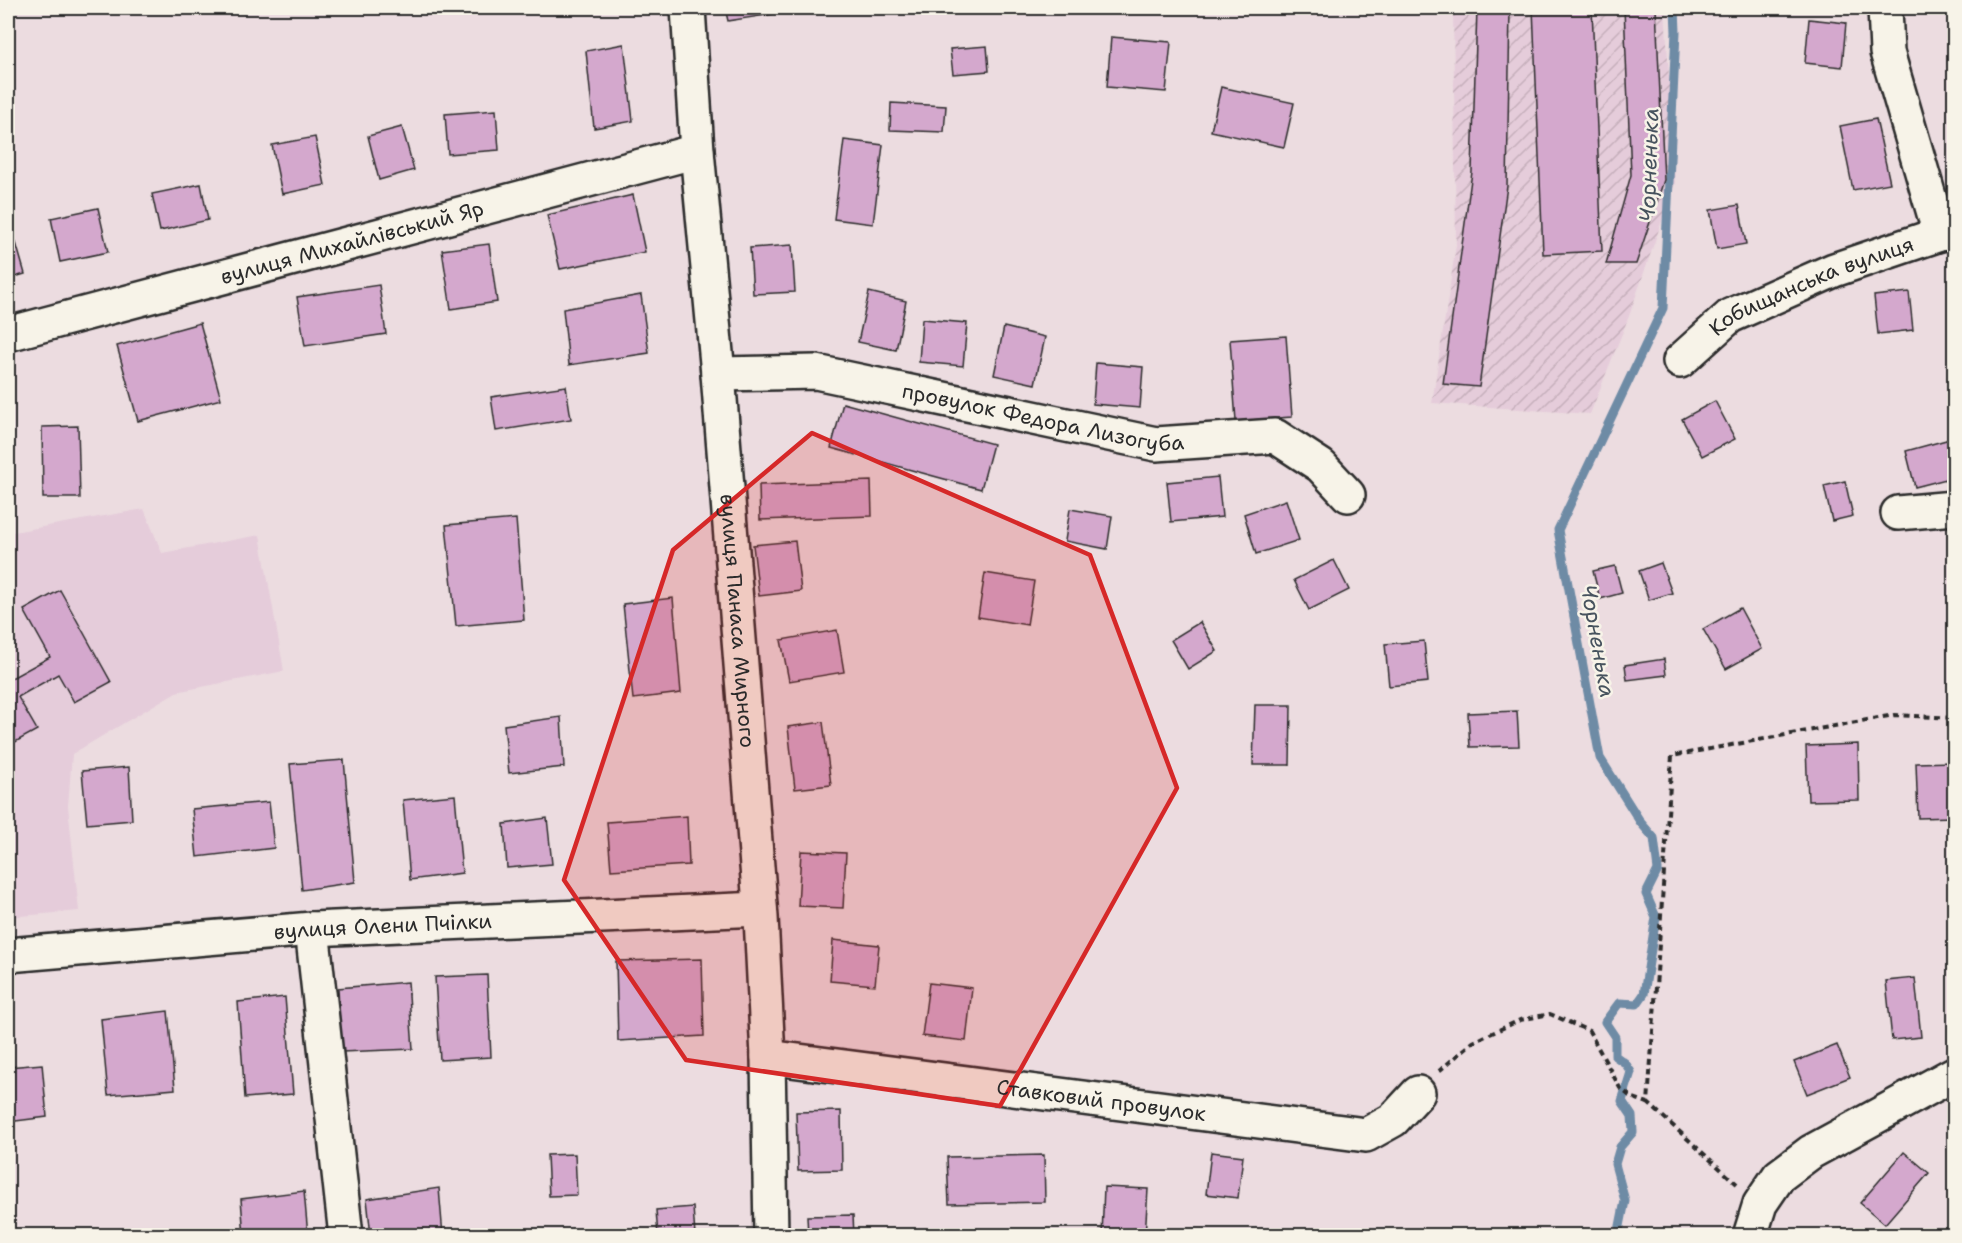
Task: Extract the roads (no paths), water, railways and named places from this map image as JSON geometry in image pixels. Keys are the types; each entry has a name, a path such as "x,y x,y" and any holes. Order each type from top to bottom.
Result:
{"street":[{"name":"вулиця Панаса Мирного","path":"688,8 697,151 718,374 760,909 768,1057 771,1236"},
{"path":"1885,8 1887,52 1947,233"},
{"name":"вулиця Михайлівський Яр","path":"8,334 697,151"},
{"name":"Кобищанська вулиця","path":"1680,360 1730,316 1834,270 1947,233"},
{"name":"провулок Федора Лизогуба","path":"718,374 816,372 1156,444 1275,436 1321,466 1348,495"},
{"path":"1898,513 1954,508"},
{"name":"вулиця Олени Пчілки","path":"8,955 312,929 760,909"},
{"path":"312,929 346,1236"},
{"name":"Ставковий провулок","path":"768,1057 1366,1135 1393,1120 1418,1093"},
{"path":"1749,1236 1760,1204 1779,1176 1811,1152 1954,1074"}],"waterway":[{"name":"Чорненька","path":"1618,1236 1625,1201 1615,1164 1620,1147 1633,1132 1632,1116 1622,1101 1631,1072 1625,1063 1615,1056 1615,1037 1605,1022 1619,1003 1637,1004 1644,994 1656,917 1646,894 1658,870 1654,838 1641,823 1600,758 1558,530 1663,308 1676,32 1675,8"}]}
